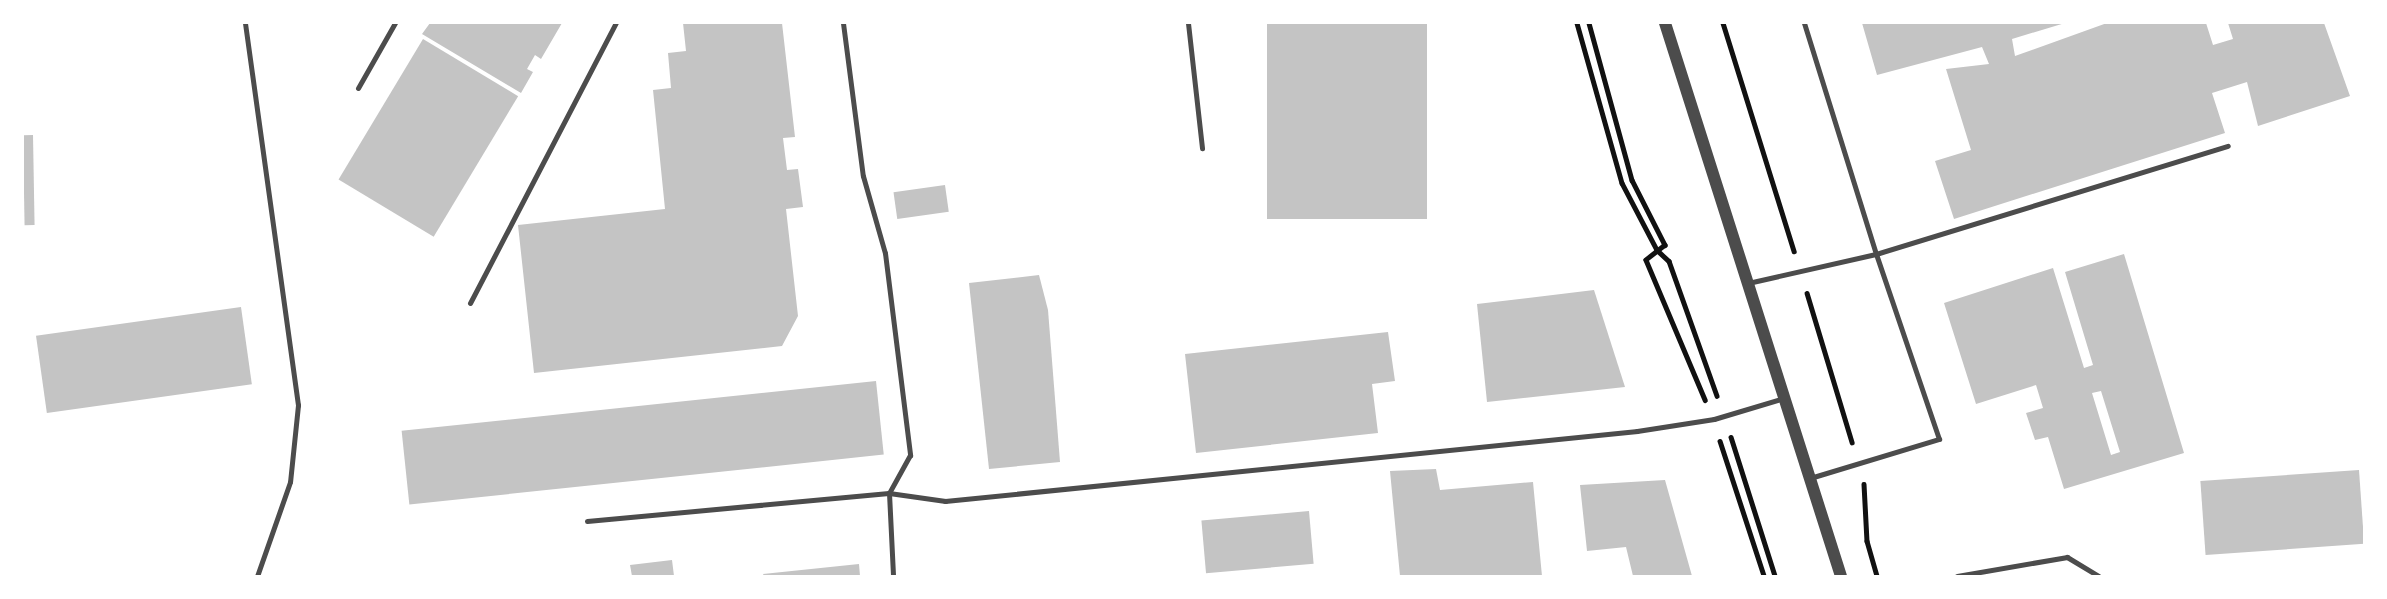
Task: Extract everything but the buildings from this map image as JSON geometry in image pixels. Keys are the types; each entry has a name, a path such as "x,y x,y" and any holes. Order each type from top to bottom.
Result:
{"street":[{"path":"1665,23 1841,576"}],"lane":[{"path":"246,23 298,405 290,482 257,576"},
{"path":"358,88 394,23"},
{"path":"470,303 616,23"},
{"path":"843,23 863,176 885,253 910,455 890,493 893,576"},
{"path":"1188,23 1202,148"},
{"path":"1804,23 1876,254 1939,439 1810,478"},
{"path":"1748,283 1876,254 2228,146"},
{"path":"587,521 890,493 945,501 1714,419 1784,398"},
{"path":"1957,576 2067,557 2099,576"}],"path":[{"path":"1577,23 1622,183 1657,250 1669,261 1724,417 1774,576"},
{"path":"1589,23 1632,180 1665,245 1646,260 1714,419 1764,576"},
{"path":"1723,23 1859,464 1877,576"}]}
